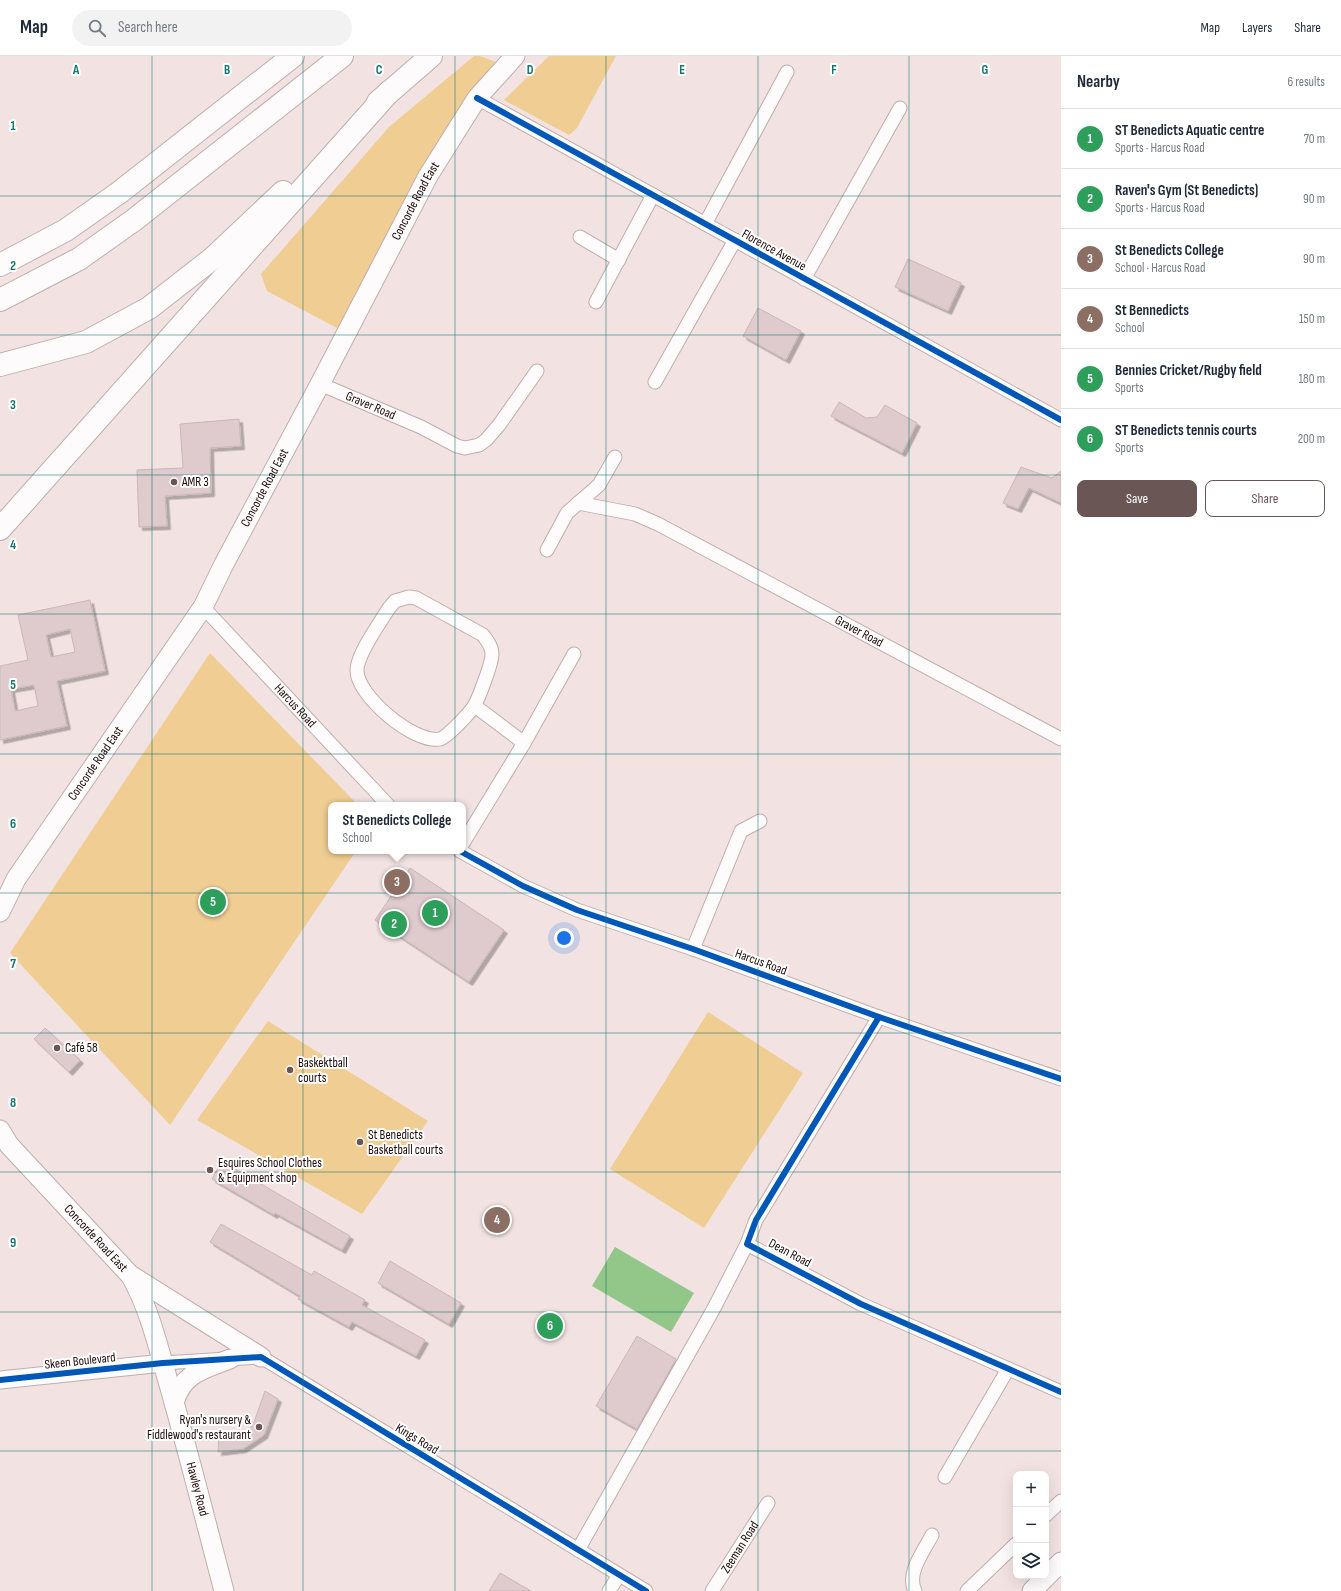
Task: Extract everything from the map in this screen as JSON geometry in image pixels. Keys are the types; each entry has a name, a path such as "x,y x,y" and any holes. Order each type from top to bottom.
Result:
{"highway":[{"path":"0,265 66,230 120,192 293,56"},
{"path":"2,300 79,259 122,229 342,56"},
{"path":"0,365 86,342 149,308 214,258 389,92 432,56"},
{"path":"0,529 389,92"}],"main road":[{"name":"Concorde Road East","path":"0,912 16,879 203,607 224,564 320,384 428,176 477,98 515,56"},
{"name":"Concorde Road East","path":"0,1130 10,1145 131,1276 144,1304 163,1364"},
{"path":"131,1276 261,1357"},
{"path":"174,1404 177,1392 187,1379 201,1371 230,1359"},
{"name":"Hawley Road","path":"163,1364 224,1591"},
{"path":"1032,1591 1061,1562"}],"street":[{"path":"705,224 787,72"},
{"name":"Florence Avenue","path":"477,98 1061,420"},
{"path":"804,279 900,108"},
{"path":"596,302 653,195"},
{"path":"580,238 619,260"},
{"path":"655,382 735,240"},
{"name":"Graver Road","path":"320,384 421,426 457,446 465,448 479,445 486,440 500,425 537,371"},
{"path":"547,550 567,513 599,485 615,457"},
{"name":"Graver Road","path":"578,502 635,514 658,524 1061,739"},
{"path":"402,598 416,598 483,635 491,648 491,662 474,706 448,735 441,739 428,739 412,733 393,720 382,710 363,687 358,679 357,670 360,657 389,608 395,601 402,598"},
{"name":"Harcus Road","path":"203,607 385,802"},
{"path":"466,838 524,743 574,654"},
{"path":"474,706 524,743"},
{"path":"693,948 741,831 760,821"},
{"name":"Harcus Road","path":"465,854 523,886 572,908 693,948 879,1017 1061,1079"},
{"path":"578,1550 713,1310 747,1244 756,1220 879,1017"},
{"name":"Dean Road","path":"747,1244 861,1304 1061,1392"},
{"path":"163,1364 261,1357"},
{"name":"Kings Road","path":"261,1357 646,1591"},
{"name":"Skeen Boulevard","path":"0,1380 163,1364"},
{"path":"945,1477 1008,1369"},
{"path":"1049,1512 1061,1501"},
{"name":"Zeeman Road","path":"712,1591 768,1503"},
{"path":"915,1591 912,1579 915,1569 932,1535"},
{"path":"967,1591 1013,1547"},
{"path":"608,1591 619,1575"}],"shaded area":[{"path":"474,56 480,56 496,62 439,141 354,325 337,328 267,291 261,274 389,127"},
{"path":"549,56 616,56 577,128 569,135 504,100"},
{"path":"210,653 355,802 328,802 328,854 354,854 170,1125 10,953"},
{"path":"708,1012 803,1073 704,1228 610,1169"},
{"name":"Baskektball courts","path":"268,1021 428,1121 362,1214 197,1120"},
{"path":"615,1247 694,1293 671,1332 592,1286"}],"building":[{"path":"908,259 961,283 948,311 895,287"},
{"path":"758,308 801,331 786,360 743,336"},
{"path":"839,402 866,418 877,417 885,405 917,423 902,453 831,416"},
{"name":"AMR 3","path":"239,419 241,446 210,448 211,493 165,496 167,526 139,527 137,470 183,468 180,424"},
{"path":"1021,467 1052,478 1061,471 1061,503 1029,488 1018,509 1003,503"},
{"path":"90,600 105,671 57,681 67,726 0,740 0,666 28,660 18,615","holes":["70,629 75,652 51,657 46,635","34,685 38,706 15,711 11,689"]},
{"path":"410,868 504,930 469,982 375,920"},
{"path":"45,1028 80,1060 69,1072 34,1039"},
{"path":"222,1161 350,1236 342,1250 275,1213 274,1215 212,1179"},
{"path":"221,1224 312,1275 314,1271 365,1300 362,1305 425,1340 416,1356 352,1322 349,1327 298,1299 300,1296 210,1242"},
{"path":"390,1261 461,1303 449,1324 378,1283"},
{"path":"637,1336 676,1359 637,1429 596,1406"},
{"name":"Ryan's nursery & Fiddlewood's restaurant","path":"265,1391 278,1399 264,1435 243,1449 218,1452 219,1435 247,1433 254,1422"},
{"path":"500,1573 531,1591 489,1591"}],"cycle path":[{"path":"477,98 1061,420"},
{"path":"465,854 523,886 577,910 693,949 879,1017 1061,1079"},
{"path":"879,1017 756,1220 747,1244 861,1304 1061,1392"},
{"path":"0,1380 163,1363 261,1357 646,1591"}],"place":[{"name":"AMR 3","path":"174,482"},
{"name":"St Benedicts College","path":"397,882"},
{"name":"Bennies Cricket/Rugby field","path":"213,902"},
{"name":"ST Benedicts Aquatic centre","path":"435,913"},
{"name":"Raven's Gym (St Benedicts)","path":"394,924"},
{"name":"Café 58","path":"57,1048"},
{"name":"Baskektball courts","path":"290,1070"},
{"name":"St Benedicts Basketball courts","path":"360,1142"},
{"name":"Esquires School Clothes & Equipment shop","path":"210,1170"},
{"name":"St Bennedicts","path":"497,1220"},
{"name":"ST Benedicts tennis courts","path":"550,1326"},
{"name":"Ryan's nursery & Fiddlewood's restaurant","path":"259,1427"}]}
